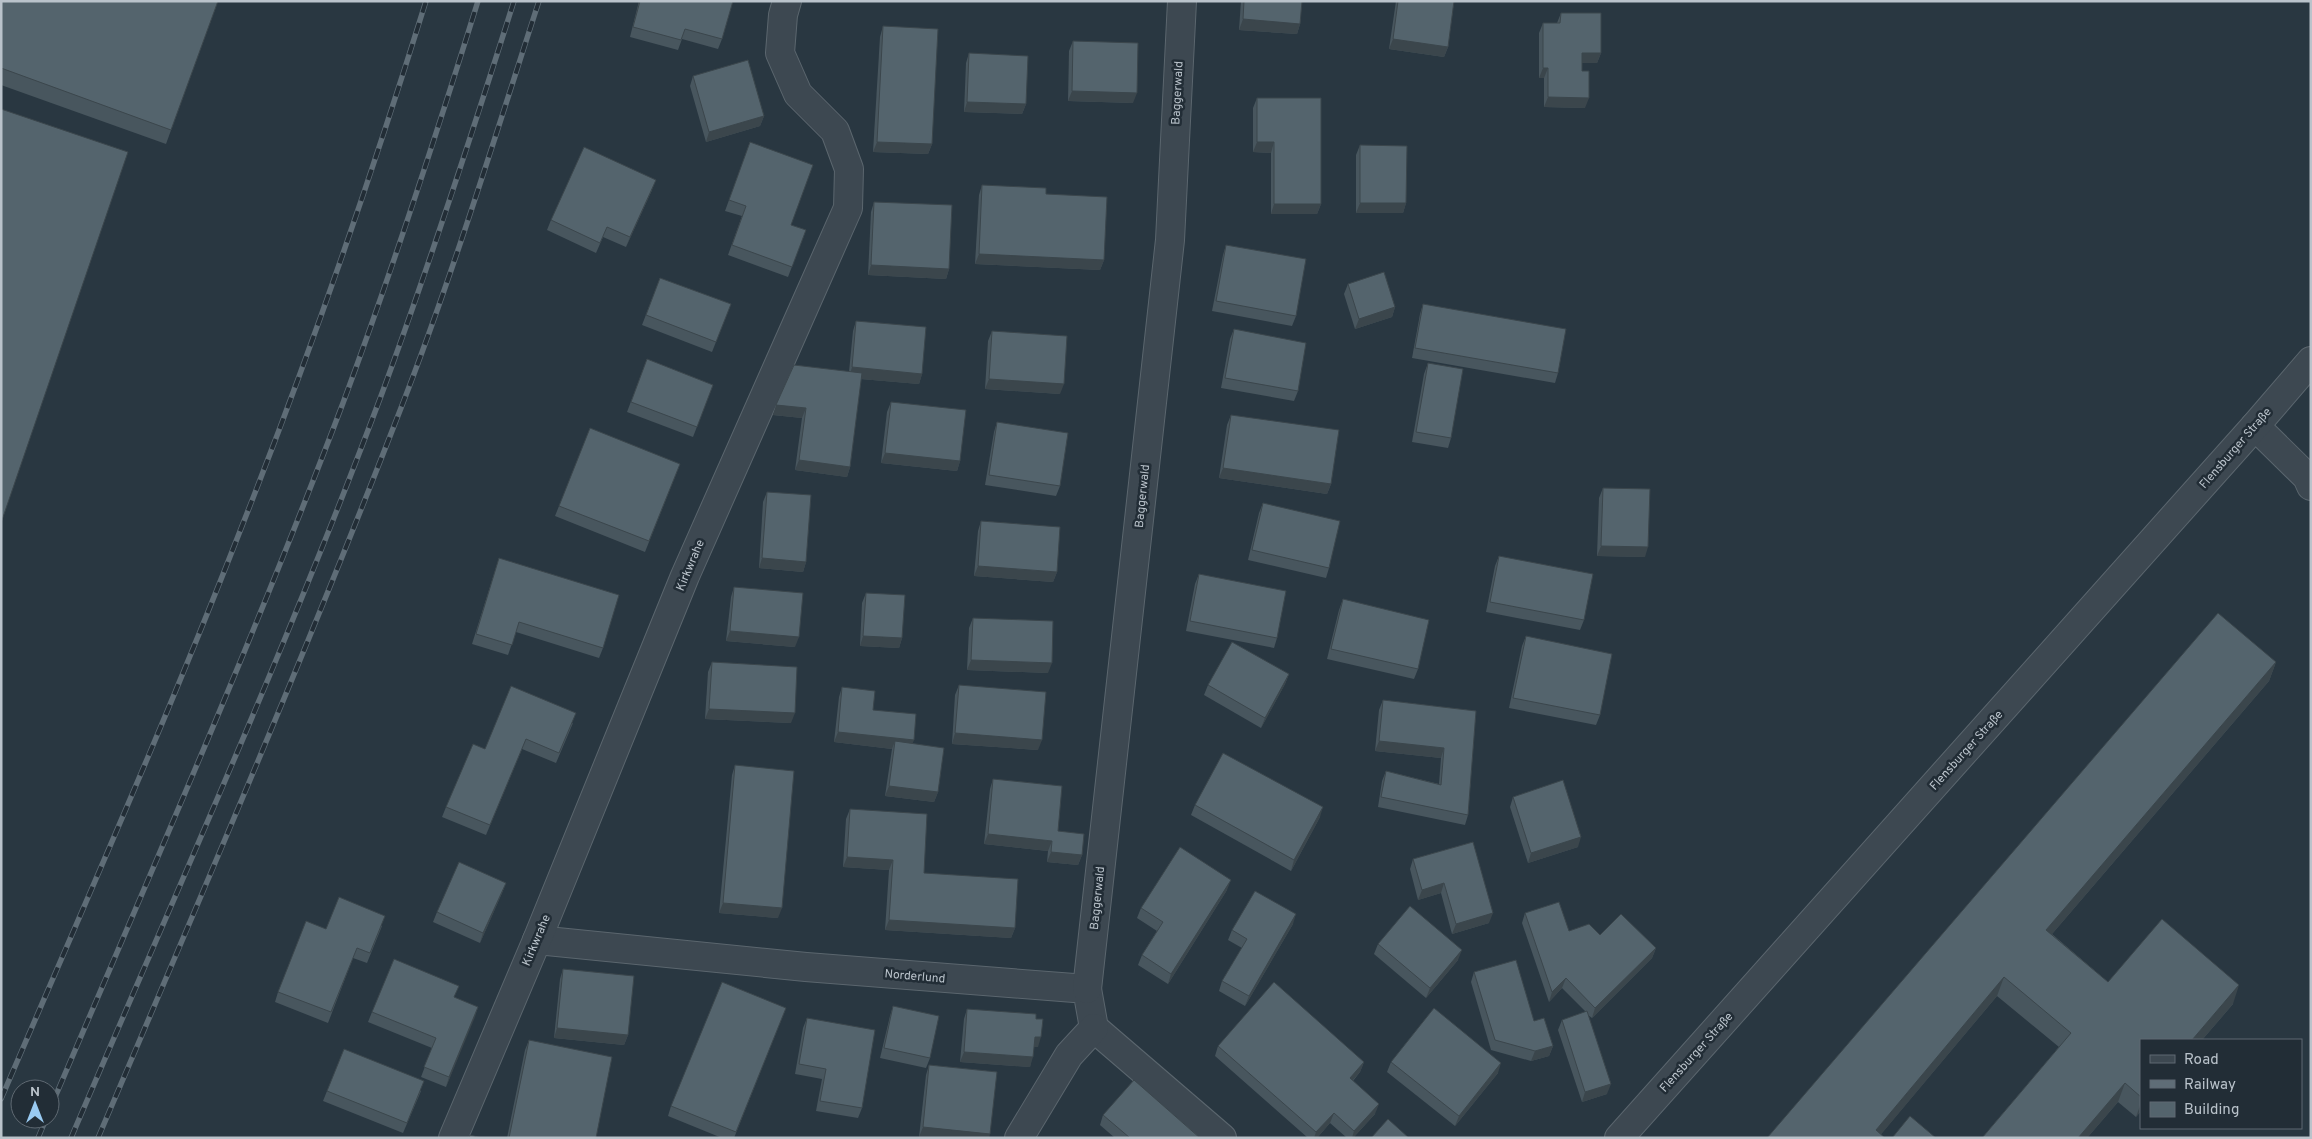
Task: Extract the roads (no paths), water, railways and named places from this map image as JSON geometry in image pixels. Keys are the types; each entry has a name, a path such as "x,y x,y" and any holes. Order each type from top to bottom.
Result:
{"street":[{"name":"Kirkwrahe","path":"453,1138 537,940 685,576 848,208 849,169 835,131 798,94 780,53 786,1"},
{"name":"Baggerwald","path":"1087,990 1170,240 1182,1"},
{"name":"Flensburger Straße","path":"1619,1138 2311,361"},
{"path":"2255,426 2307,477 2311,486"},
{"name":"Norderlund","path":"537,940 806,967 1087,990"},
{"path":"1087,990 1094,1028 1222,1138"},
{"path":"1020,1138 1069,1055 1094,1028"}],"railway":[{"path":"1,1099 154,742 267,461 339,265 384,134 426,1"},
{"path":"60,1086 200,757 309,492 343,403 396,253 478,1"},
{"path":"71,1138 230,769 345,490 416,298 514,1"},
{"path":"98,1138 291,683 401,408 456,256 539,1"},
{"path":"38,1138 42,1129"}]}
